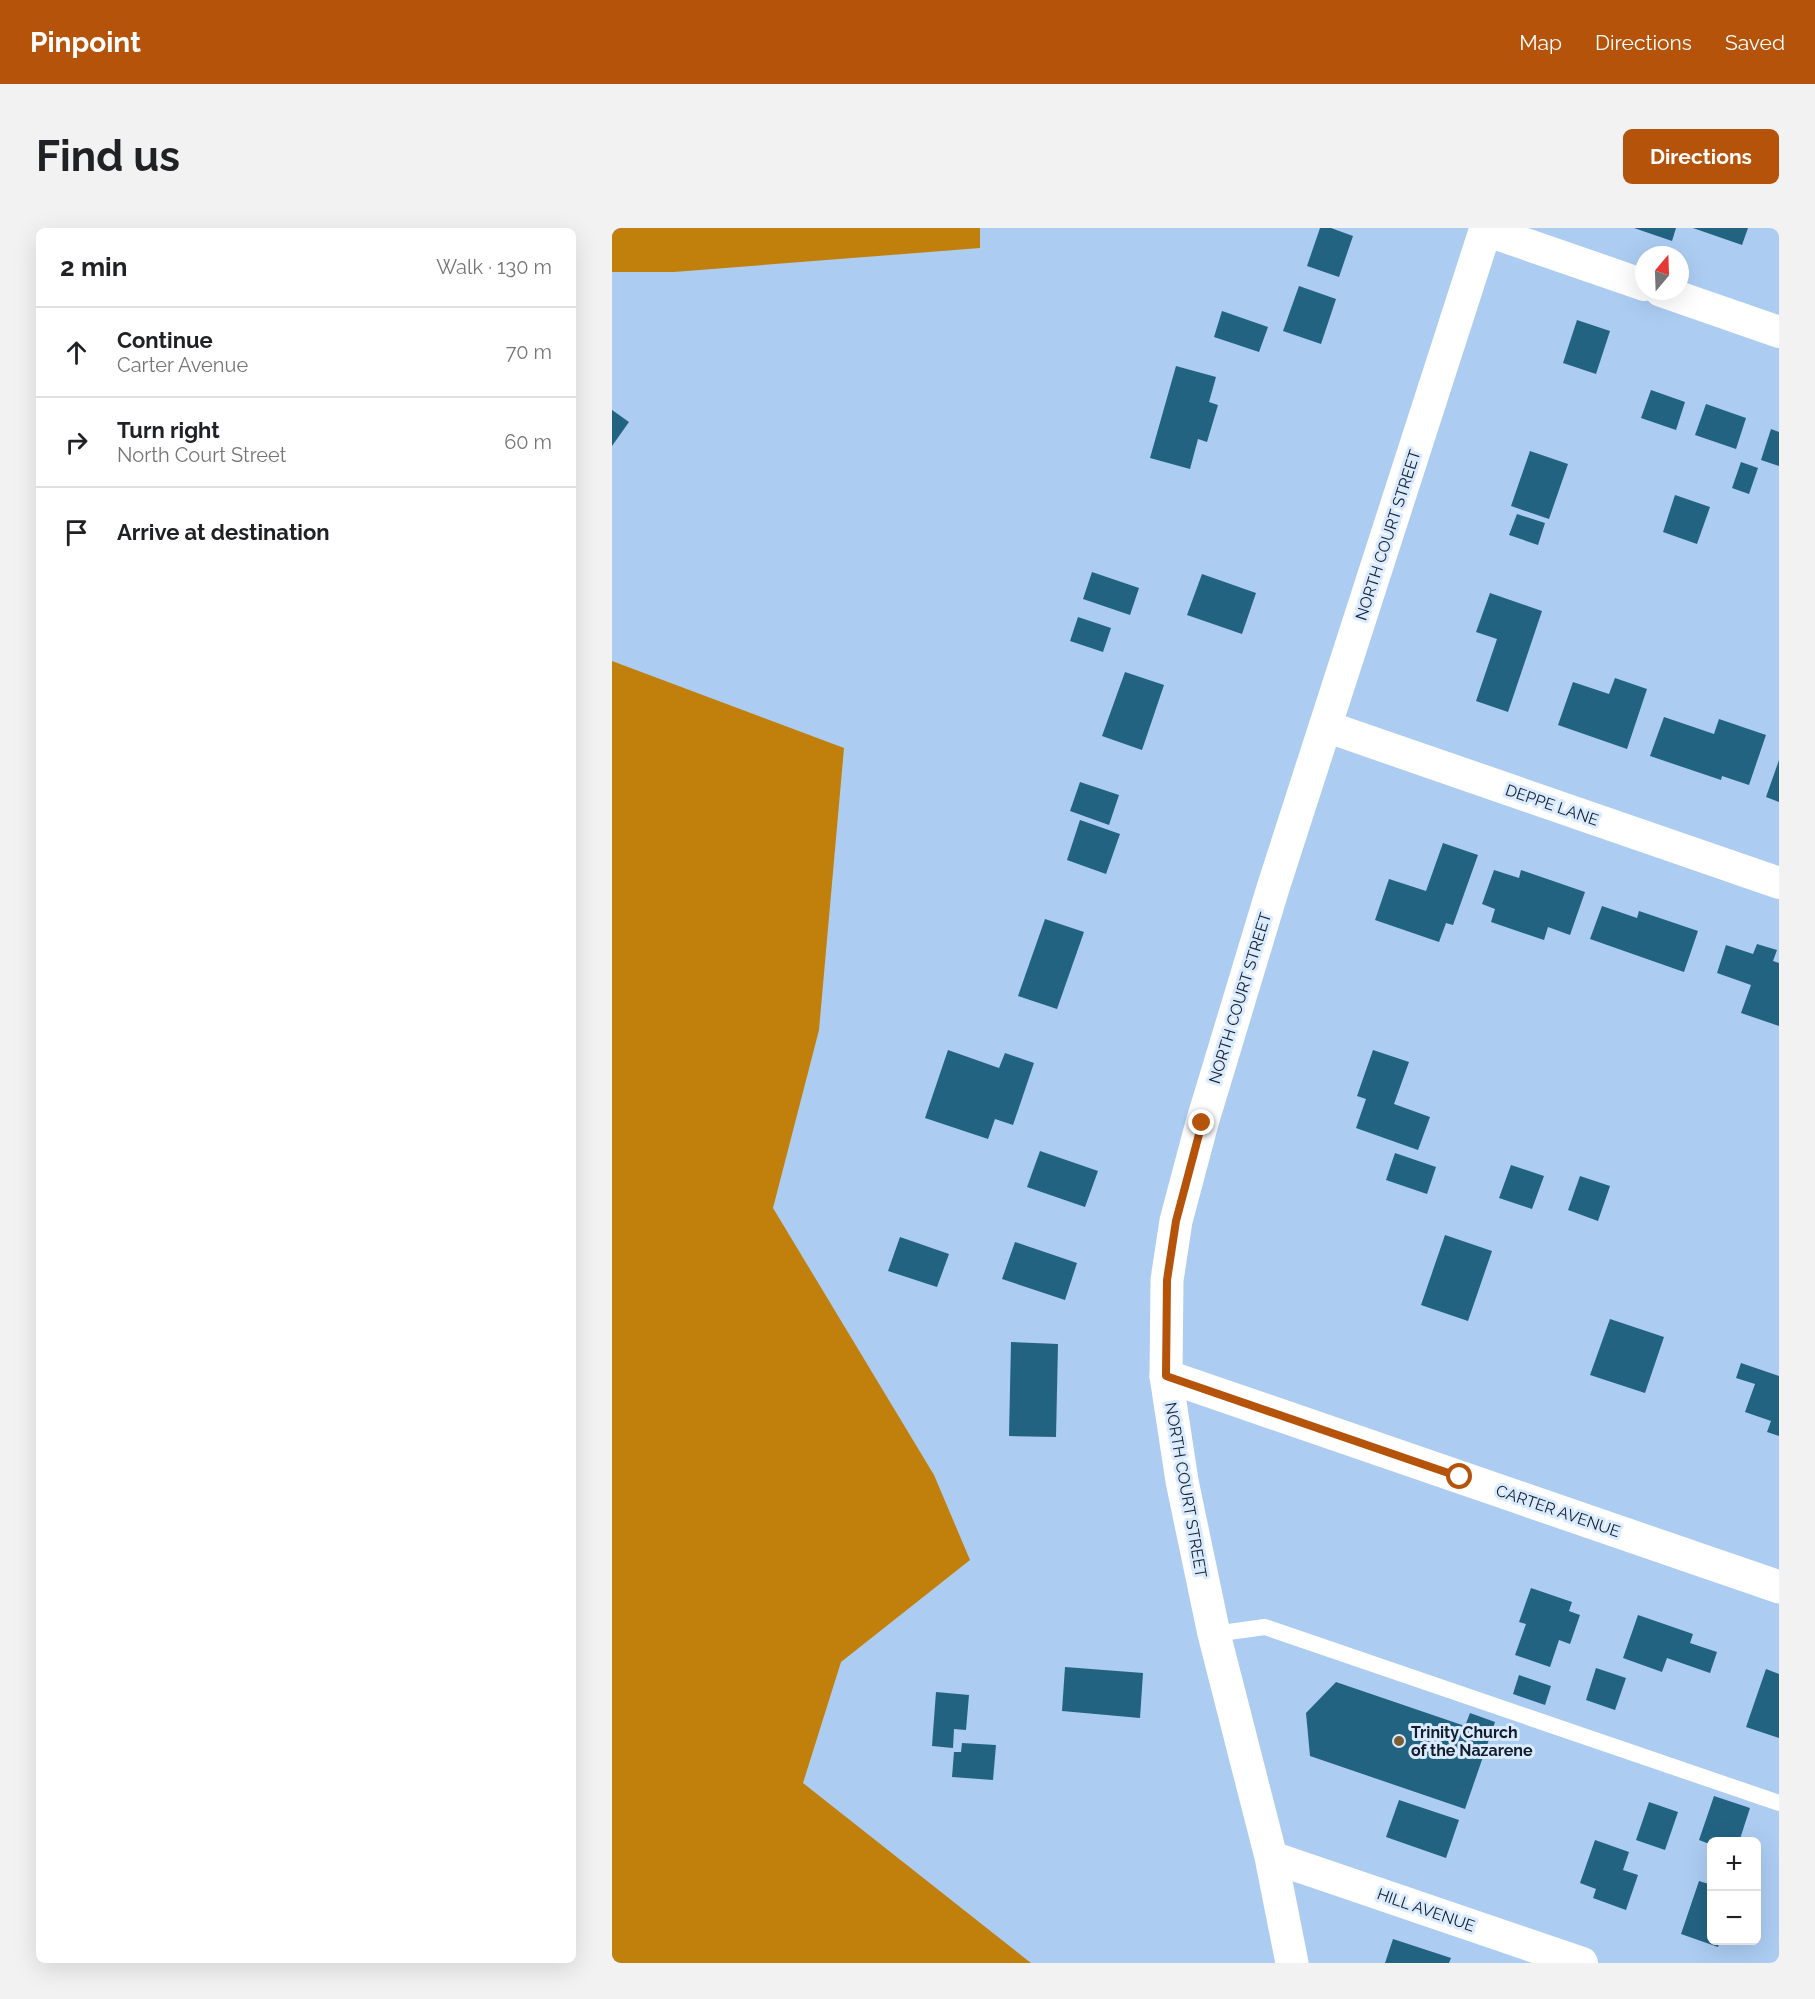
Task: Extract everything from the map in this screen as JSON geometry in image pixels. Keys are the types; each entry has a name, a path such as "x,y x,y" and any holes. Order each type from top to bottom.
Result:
{"main road":[{"name":"NORTH COURT STREET","path":"1292,1963 1270,1857 1214,1634 1182,1481 1166,1376 1167,1280 1183,1193 1246,977 1486,229"},
{"name":"CARTER AVENUE","path":"1166,1376 1779,1587"}],"street":[{"path":"1486,229 1635,282"},
{"path":"1687,300 1779,332"},
{"name":"DEPPE LANE","path":"1325,726 1779,883"},
{"name":"HILL AVENUE","path":"1270,1857 1582,1963"}],"lane":[{"path":"1214,1634 1265,1628 1779,1803"}],"shaded area":[{"path":"612,228 980,228 980,248 674,272 612,272"},
{"path":"612,661 844,748 819,1030 773,1208 934,1475 970,1560 841,1662 803,1783 1031,1963 612,1963"}],"building":[{"path":"1320,228 1331,228 1353,236 1339,277 1307,266"},
{"path":"1634,228 1676,228 1672,241"},
{"path":"1693,228 1748,228 1742,245"},
{"path":"1299,286 1336,299 1321,344 1283,331"},
{"path":"1222,311 1268,327 1259,352 1214,337"},
{"path":"1577,320 1610,331 1596,374 1563,363"},
{"path":"1176,366 1216,377 1209,402 1218,405 1207,442 1198,439 1190,469 1150,458"},
{"path":"1651,390 1685,402 1676,430 1641,418"},
{"path":"1706,404 1746,418 1736,449 1695,435"},
{"path":"612,410 629,422 612,446"},
{"path":"1771,429 1779,432 1779,466 1761,460"},
{"path":"1530,451 1568,464 1549,519 1511,506"},
{"path":"1741,462 1758,468 1749,494 1732,488"},
{"path":"1675,495 1710,507 1697,544 1663,532"},
{"path":"1517,514 1545,523 1538,545 1509,535"},
{"path":"1092,572 1139,588 1130,615 1083,599"},
{"path":"1202,574 1256,593 1242,634 1187,615"},
{"path":"1490,593 1542,611 1508,712 1476,701 1497,639 1476,632"},
{"path":"1078,617 1111,628 1103,652 1070,641"},
{"path":"1125,672 1164,685 1142,750 1102,736"},
{"path":"1615,678 1647,689 1627,749 1558,725 1573,682 1609,694"},
{"path":"1664,717 1714,734 1719,719 1766,735 1749,785 1722,776 1721,780 1650,756"},
{"path":"1779,760 1779,802 1766,797"},
{"path":"1080,782 1119,795 1109,825 1070,811"},
{"path":"1080,820 1120,834 1106,874 1067,860"},
{"path":"1443,843 1478,855 1453,925 1446,923 1439,942 1375,920 1389,879 1426,891"},
{"path":"1494,870 1519,878 1521,870 1585,892 1570,935 1548,927 1544,940 1491,922 1495,909 1482,904"},
{"path":"1602,906 1637,918 1639,911 1698,931 1684,972 1590,939"},
{"path":"1045,919 1084,932 1057,1009 1018,996"},
{"path":"1757,944 1777,950 1773,961 1779,963 1779,1026 1741,1013 1751,985 1717,973 1726,945 1753,954"},
{"path":"948,1050 999,1068 1005,1053 1034,1063 1013,1125 995,1119 988,1139 925,1118"},
{"path":"1373,1050 1409,1062 1394,1104 1430,1117 1418,1150 1356,1128 1366,1099 1357,1096"},
{"path":"1040,1151 1098,1171 1085,1207 1027,1187"},
{"path":"1395,1153 1436,1167 1427,1194 1386,1180"},
{"path":"1511,1165 1544,1176 1532,1209 1499,1198"},
{"path":"1580,1176 1610,1186 1598,1221 1568,1210"},
{"path":"1445,1235 1492,1251 1468,1321 1421,1305"},
{"path":"900,1237 949,1254 937,1287 888,1271"},
{"path":"1015,1242 1077,1263 1065,1300 1002,1279"},
{"path":"1610,1319 1664,1337 1645,1393 1590,1375"},
{"path":"1011,1342 1058,1344 1056,1437 1009,1436"},
{"path":"1741,1363 1779,1376 1779,1436 1767,1432 1771,1421 1745,1412 1755,1384 1736,1378"},
{"path":"1531,1588 1572,1602 1569,1611 1580,1615 1570,1644 1559,1640 1550,1667 1515,1655 1526,1624 1519,1622"},
{"path":"1638,1615 1693,1634 1690,1643 1717,1652 1710,1673 1667,1658 1662,1672 1623,1658"},
{"path":"1065,1667 1143,1673 1140,1718 1062,1711"},
{"path":"1596,1668 1626,1678 1615,1710 1586,1700"},
{"path":"1766,1669 1779,1674 1779,1738 1746,1727"},
{"path":"1519,1675 1551,1686 1545,1705 1513,1694"},
{"name":"Trinity Church of the Nazarene","path":"1336,1682 1465,1726 1470,1713 1495,1722 1465,1809 1310,1756 1306,1713"},
{"path":"936,1692 969,1695 966,1730 954,1729 953,1748 932,1746"},
{"path":"962,1743 996,1745 993,1780 952,1777 954,1752 961,1752"},
{"path":"1714,1796 1750,1808 1741,1837 1707,1837 1707,1843 1699,1840"},
{"path":"1399,1800 1459,1820 1446,1858 1386,1837"},
{"path":"1649,1802 1678,1812 1665,1850 1636,1840"},
{"path":"1595,1840 1629,1852 1623,1870 1638,1875 1626,1910 1593,1898 1596,1889 1580,1883"},
{"path":"1699,1881 1707,1883 1707,1943 1681,1934"},
{"path":"1393,1939 1451,1958 1449,1963 1385,1963"}],"place":[{"name":"Trinity Church of the Nazarene","path":"1399,1741"}],"route":[{"path":"1202,1123 1176,1221 1167,1280 1166,1376 1460,1477"}]}
